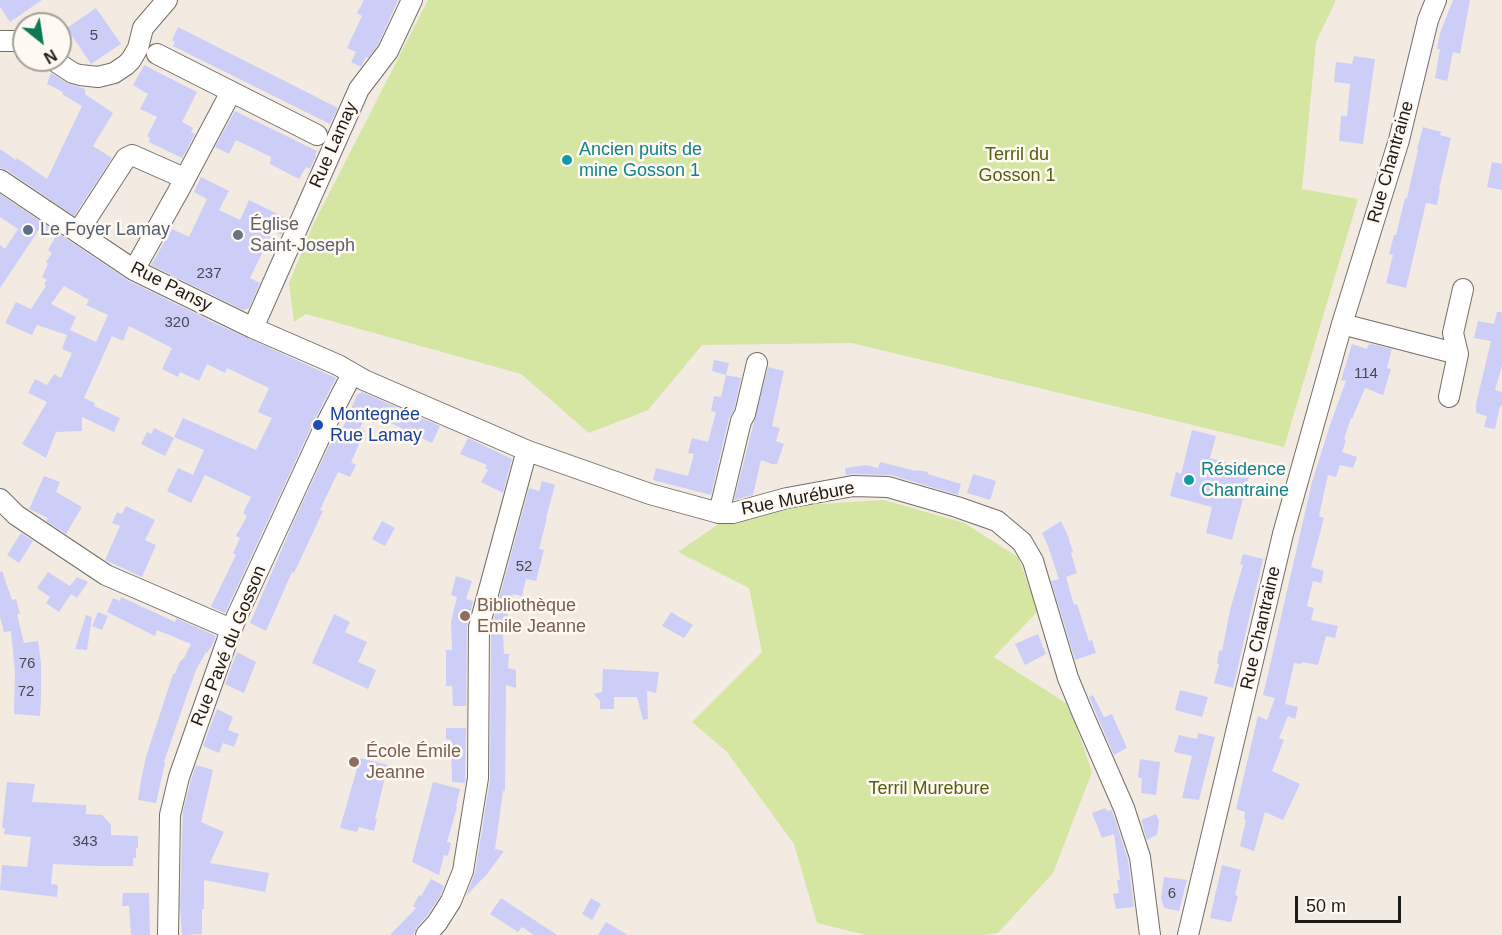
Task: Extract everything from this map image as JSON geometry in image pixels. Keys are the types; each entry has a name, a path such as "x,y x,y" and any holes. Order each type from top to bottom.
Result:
{"street":[{"path":"71,72 98,77 114,73 126,65 138,48 143,28 167,0"},
{"name":"Rue Lamay","path":"253,328 359,90 388,51 412,0"},
{"name":"Rue Chantraine","path":"1188,935 1283,534 1342,324 1399,140 1428,20 1436,0"},
{"path":"157,54 317,135"},
{"path":"134,270 231,92"},
{"path":"78,232 126,158 132,155 175,174 184,181"},
{"name":"Rue Pansy","path":"0,180 134,270 253,328 338,365 352,374"},
{"path":"1449,397 1458,354 1453,333 1463,289"},
{"path":"1342,324 1458,354"},
{"path":"719,513 757,363"},
{"name":"Rue Murébure","path":"352,374 528,451 650,494 719,513 733,513 787,498 853,486 888,488 957,507 997,521 1022,542 1033,561 1068,678 1124,808 1140,857 1150,935"},
{"name":"Rue Pavé du Gosson","path":"168,935 171,815 179,777 231,629 319,439 352,374"},
{"path":"426,935 451,901 463,871 478,778 479,627 528,451"},
{"path":"0,499 16,515 106,575 231,629"}],"green space":[{"name":"Terril du Gosson 1","path":"428,0 1336,0 1316,42 1302,189 1358,199 1284,447 852,343 702,345 648,410 589,433 521,374 306,314 294,322 289,283 314,223"},
{"name":"Terril Murebure","path":"884,500 964,523 1018,557 1038,611 994,657 1069,705 1092,772 1053,873 998,933 866,935 817,923 794,844 727,752 692,722 762,652 749,588 678,552 723,521 785,506"}],"building":[{"path":"0,0 42,0 25,12 12,12 10,22 0,7"},
{"path":"364,0 398,0 378,45 368,58 366,57 361,67 351,62 356,52 347,48 362,16 357,13"},
{"path":"1453,0 1470,0 1460,54 1453,52 1447,81 1435,78 1440,49 1437,49 1440,33"},
{"path":"96,8 121,44 91,64 72,36 72,25"},
{"path":"178,27 338,108 330,124 173,46 175,42 172,40"},
{"path":"1354,56 1375,59 1363,144 1339,141 1341,116 1347,116 1350,84 1334,82 1336,62 1352,64"},
{"path":"144,65 197,92 182,122 193,128 191,132 195,134 182,158 149,142 150,138 147,136 157,117 140,109 148,94 133,85"},
{"path":"51,73 67,83 85,89 85,94 113,113 93,146 112,158 74,216 7,170 0,168 0,149 47,179 82,106 47,84"},
{"path":"235,111 317,151 310,169 306,167 299,179 270,164 271,157 236,140 229,154 215,147"},
{"path":"1423,127 1441,132 1440,135 1451,138 1437,205 1426,203 1406,288 1386,283 1393,255 1389,254 1405,198 1407,198"},
{"path":"1492,162 1502,164 1502,190 1487,187"},
{"path":"201,177 229,191 219,210 240,220 249,200 288,219 281,235 273,231 250,278 260,283 249,308 243,310 151,265 172,229 189,237 207,199 194,192"},
{"path":"0,194 129,281 336,378 225,613 211,606 236,555 233,553 240,538 236,536 247,516 243,513 251,497 205,475 191,503 167,491 178,468 193,475 204,450 174,437 183,418 256,450 272,418 258,412 269,388 227,368 225,373 207,364 199,381 180,372 178,377 162,369 172,348 129,326 123,341 112,336 84,398 95,403 94,406 120,418 114,432 82,417 82,431 56,432 46,458 22,444 47,402 28,393 35,379 47,385 54,374 61,378 72,353 62,349 67,335 37,325 32,335 5,323 16,302 31,309 46,286 44,284 47,280 42,277 48,264 46,262 52,253 48,250 55,237 40,228 0,288 0,245 5,249 18,229 0,217","holes":["64,286 89,300 86,305 108,315 96,342 70,330 76,317 51,304"]},
{"path":"1497,312 1502,312 1502,366 1495,390 1502,392 1502,406 1500,406 1495,429 1484,427 1487,416 1476,413 1476,404 1491,341 1474,338 1478,321 1494,324"},
{"path":"1352,344 1367,349 1371,344 1392,349 1387,368 1391,369 1383,395 1365,388 1351,418 1342,452 1357,457 1353,468 1340,465 1336,477 1328,475 1319,516 1324,518 1311,567 1324,571 1321,583 1313,581 1307,606 1314,608 1311,620 1338,626 1335,638 1326,636 1318,665 1294,663 1285,704 1298,707 1295,719 1288,716 1279,738 1284,740 1272,771 1300,784 1283,820 1265,812 1254,851 1240,846 1246,820 1244,819 1245,812 1236,809 1258,716 1267,720 1275,698 1263,695 1312,482 1346,381 1341,380"},
{"path":"714,360 729,363 726,375 712,371"},
{"path":"768,367 784,371 772,426 780,428 776,441 784,444 777,464 761,460 753,495 734,500"},
{"path":"726,375 741,378 711,495 653,480 656,468 688,476 694,454 688,453 692,438 708,442 716,412 711,411 714,396 721,397"},
{"path":"362,392 440,426 432,443 368,412 360,428 365,431 351,462 356,465 350,477 338,472 320,510 323,511 294,573 292,572 266,631 250,623 333,437 338,439 357,395"},
{"path":"154,428 174,438 165,456 141,444 147,432 151,434"},
{"name":"Résidence Chantraine","path":"1192,430 1216,436 1210,458 1251,469 1232,540 1206,533 1212,507 1170,496 1176,472 1181,474"},
{"path":"468,438 512,459 503,493 481,482 488,470 485,468 487,465 460,454"},
{"path":"880,462 928,472 928,474 961,484 958,495 891,475 846,475 845,468 866,465 878,468"},
{"path":"973,474 996,481 990,500 967,493"},
{"path":"44,476 60,482 56,492 82,507 66,534 46,521 48,518 29,509"},
{"path":"542,481 555,485 539,549 544,550 536,581 526,579 522,596 513,594 503,633 504,654 509,654 508,668 516,670 516,688 506,685 505,791 503,791 495,849 504,851 487,874 466,896 475,873 490,780 491,629 529,488 539,491"},
{"path":"126,506 155,520 145,540 156,545 142,577 105,560 120,526 112,523 117,512 122,514"},
{"path":"382,521 395,528 385,546 372,539"},
{"path":"1061,521 1073,552 1071,553 1077,573 1066,577 1074,605 1077,604 1089,641 1092,640 1096,653 1075,660 1051,581 1059,579 1042,533"},
{"path":"21,533 33,541 19,563 7,555"},
{"path":"1243,554 1263,559 1233,688 1214,683 1219,664 1217,664 1219,650 1222,651 1230,610 1243,565 1240,564"},
{"path":"2,571 12,600 16,599 24,643 38,641 41,663 40,716 14,714 15,672 11,631 4,632 0,617 0,572"},
{"path":"48,572 70,586 77,577 88,582 77,598 71,594 59,612 46,603 50,597 37,588"},
{"path":"456,576 472,581 466,599 473,601 467,627 466,706 453,706 452,686 446,686 446,650 452,650 451,622 457,597 451,595"},
{"path":"121,597 175,622 176,618 216,636 196,670 187,695 164,762 156,803 138,800 146,757 173,674 191,644 157,630 155,636 107,612 113,598 120,601"},
{"path":"98,612 108,616 102,630 92,626"},
{"path":"671,612 693,625 684,638 662,626"},
{"path":"334,614 350,622 345,632 367,642 358,662 376,670 368,689 312,663"},
{"path":"86,615 92,617 87,650 75,649"},
{"path":"1038,634 1046,654 1025,665 1015,644"},
{"path":"237,652 256,662 244,693 225,684"},
{"path":"603,669 659,672 656,693 647,691 648,719 643,720 637,697 614,697 614,709 600,709 600,701 594,694 602,692"},
{"path":"1180,690 1208,697 1202,717 1175,710"},
{"path":"1093,695 1104,717 1112,714 1127,748 1114,755 1089,697"},
{"path":"217,709 233,717 228,730 239,734 234,747 223,743 219,753 203,746"},
{"path":"446,728 466,728 465,783 452,782 451,740 446,739"},
{"path":"1198,733 1215,737 1199,800 1182,798 1192,756 1174,752 1179,735 1197,739"},
{"path":"360,758 388,765 374,831 359,827 357,832 340,828"},
{"path":"1140,759 1160,762 1156,795 1141,793 1142,778 1138,778"},
{"path":"196,765 213,770 201,822 224,832 210,863 269,873 265,892 204,880 202,934 182,935 180,908 183,811"},
{"path":"7,782 35,784 32,802 86,805 86,814 102,815 111,825 111,835 138,836 138,848 136,848 136,858 133,858 133,866 53,864 51,884 58,885 57,897 0,890 2,865 27,867 31,837 4,834 5,828 2,828"},
{"path":"433,782 460,789 447,842 451,843 448,856 444,855 439,875 412,862"},
{"path":"1105,808 1107,811 1112,810 1128,860 1134,907 1116,909 1113,894 1119,893 1117,880 1120,880 1114,834 1102,838 1092,813"},
{"path":"1156,814 1159,821 1157,835 1147,840 1141,820"},
{"path":"1222,865 1241,870 1235,895 1238,896 1231,922 1210,918"},
{"path":"1164,877 1187,880 1179,911 1164,908 1161,898"},
{"path":"431,879 444,886 427,916 413,935 390,935 416,908 413,906"},
{"path":"123,893 149,893 150,935 131,935 129,906 122,906"},
{"path":"501,898 557,935 534,935 522,927 518,932 490,914"},
{"path":"591,898 601,904 592,920 582,914"},
{"path":"606,922 628,935 598,935"}],"place":[{"name":"Ancien puits de mine Gosson 1","path":"567,160"},
{"name":"Le Foyer Lamay","path":"28,230"},
{"name":"Église Saint-Joseph","path":"238,235"},
{"name":"Montegnée Rue Lamay","path":"318,425"},
{"name":"Résidence Chantraine","path":"1189,480"},
{"name":"Bibliothèque Emile Jeanne","path":"465,616"},
{"name":"École Émile Jeanne","path":"354,762"}]}
